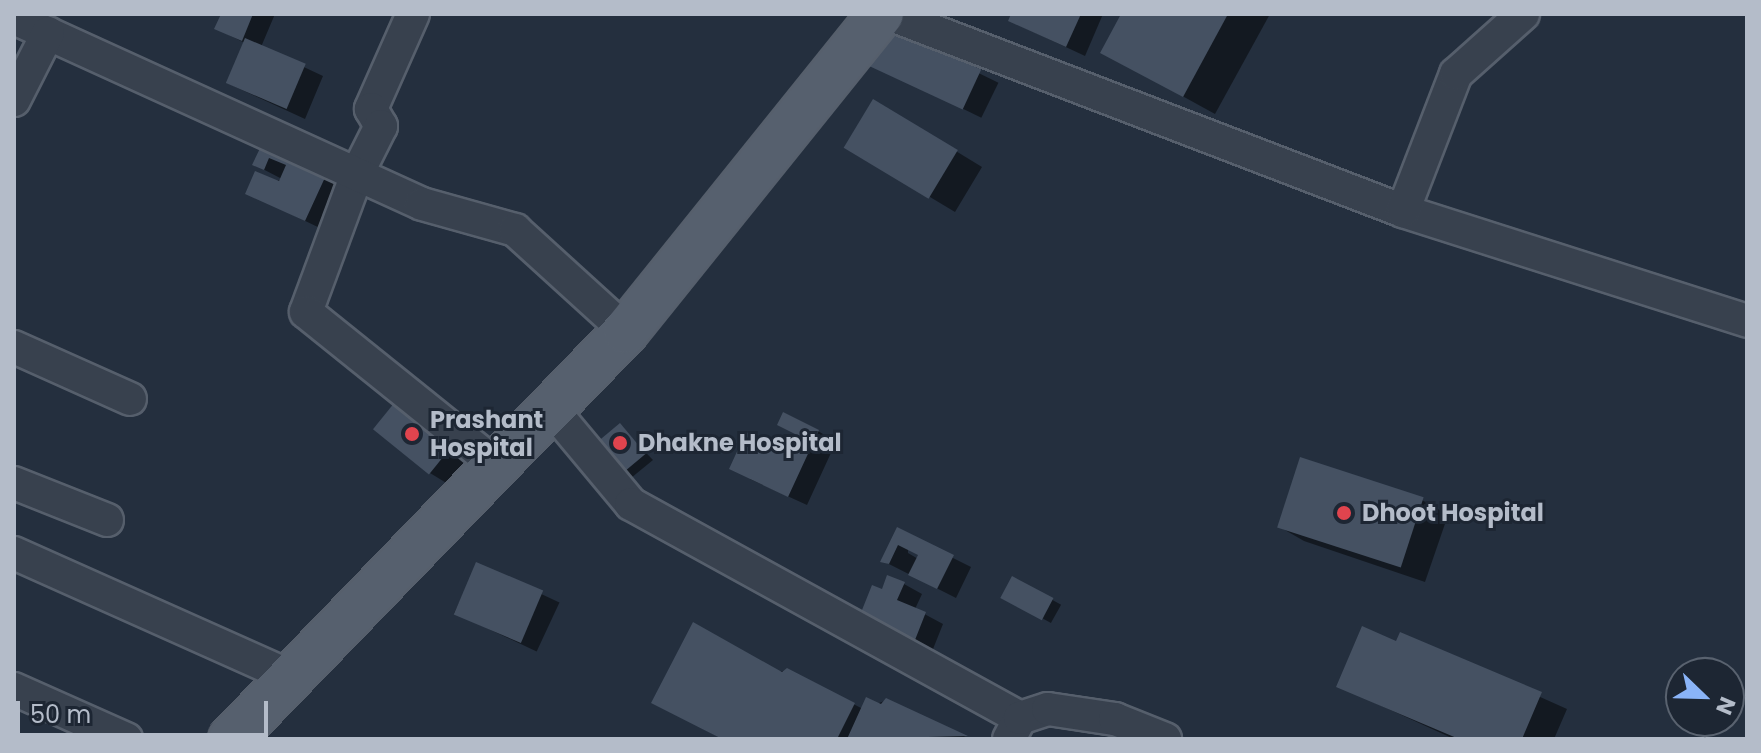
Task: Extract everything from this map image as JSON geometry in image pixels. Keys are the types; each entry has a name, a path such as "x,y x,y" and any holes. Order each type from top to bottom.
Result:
{"main road":[{"path":"231,739 626,331 881,14"}],"street":[{"path":"413,14 371,109 381,126 357,174 306,312 496,465"},
{"path":"889,14 1403,211 1747,321"},
{"path":"1403,211 1456,74 1523,14"},
{"path":"14,18 422,204 515,230 626,331"},
{"path":"14,100 48,33"},
{"path":"14,347 130,399"},
{"path":"551,408 631,504 1014,729 1048,709 1115,719 1165,739"},
{"path":"14,483 107,520"},
{"path":"14,553 291,677"},
{"path":"14,689 126,739"}],"building":[{"path":"221,14 253,14 242,41 214,29"},
{"path":"1011,14 1081,14 1066,47 1008,21"},
{"path":"1121,14 1228,14 1183,97 1100,53"},
{"path":"877,21 981,70 963,109 858,61"},
{"path":"245,38 306,64 287,109 226,83"},
{"path":"873,99 958,150 929,199 844,148"},
{"path":"263,142 328,171 305,221 245,194 255,171 279,181 286,165 269,158 264,170 252,165"},
{"path":"395,402 451,447 429,475 373,429"},
{"path":"783,412 819,430 788,497 729,469 746,432 788,451 795,434 777,425"},
{"path":"620,423 646,454 621,474 595,444"},
{"path":"1300,457 1424,497 1401,568 1277,527"},
{"path":"897,527 954,555 937,589 908,575 918,555 898,545 889,564 880,562"},
{"path":"476,562 543,591 521,643 454,614"},
{"path":"887,575 905,582 897,600 926,612 915,640 860,615 872,585 882,589"},
{"path":"1012,576 1053,598 1042,620 1000,598"},
{"path":"693,622 782,672 787,668 855,703 837,739 722,739 651,703"},
{"path":"1362,626 1396,641 1400,632 1542,692 1522,739 1459,739 1336,687"},
{"path":"866,697 881,704 886,698 968,736 847,739"}],"place":[{"name":"Prashant Hospital","path":"412,434"},
{"name":"Dhakne Hospital","path":"620,443"},
{"name":"Dhoot Hospital","path":"1344,513"}]}
